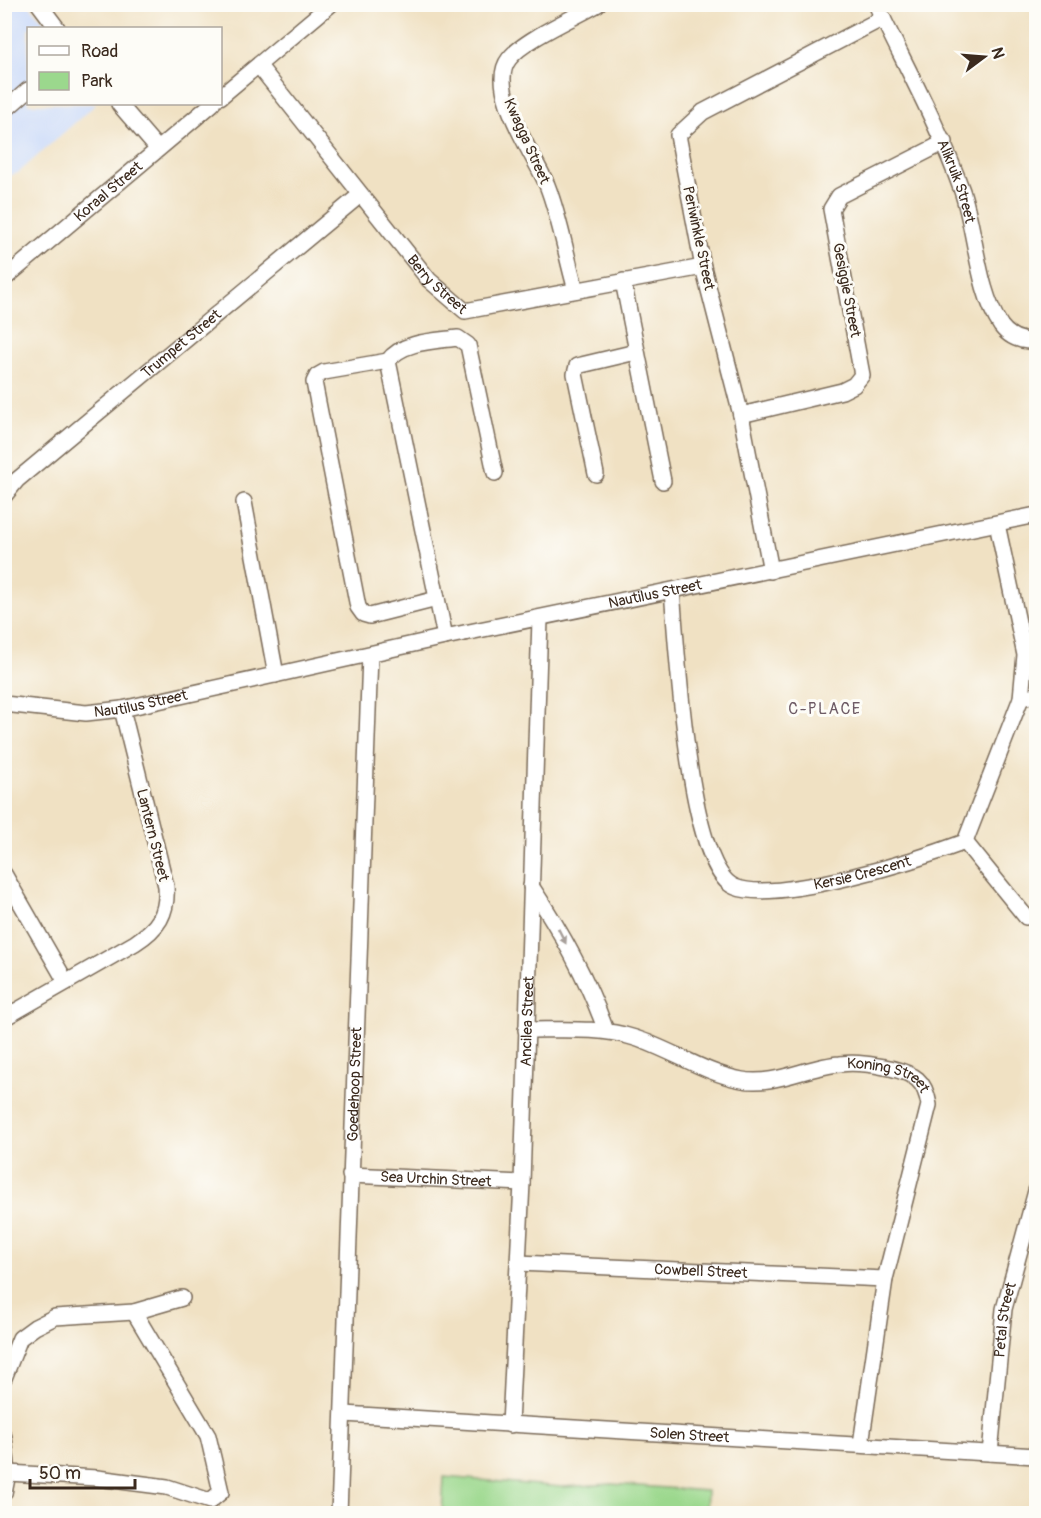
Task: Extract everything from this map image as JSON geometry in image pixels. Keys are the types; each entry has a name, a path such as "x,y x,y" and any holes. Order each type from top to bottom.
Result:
{"street":[{"path":"39,4 56,27"},
{"path":"222,95 332,4"},
{"name":"Kwagga Street","path":"576,290 547,185 508,106 503,82 507,60 521,48 598,4"},
{"name":"Alikruik Street","path":"879,11 945,142 967,206 989,302 1009,335 1025,342 1036,341"},
{"name":"Periwinkle Street","path":"771,571 741,415 703,267 678,135 703,112 879,11"},
{"name":"Berry Street","path":"259,66 429,280 465,311 703,267"},
{"path":"4,111 27,91"},
{"path":"120,105 157,148"},
{"name":"Koraal Street","path":"4,279 211,105"},
{"name":"Gesiggie Street","path":"741,415 842,391 854,385 862,375 831,209 839,196 945,142"},
{"name":"Trumpet Street","path":"4,496 17,480 360,195"},
{"path":"623,281 663,481"},
{"path":"445,637 388,361 393,353 424,343 458,338 468,345 495,473"},
{"path":"596,474 574,374 577,366 636,352"},
{"path":"388,361 324,372 317,376 314,382 358,607 363,614 370,616 437,599"},
{"path":"244,502 276,675"},
{"name":"Nautilus Street","path":"4,704 86,713 122,710 445,637 1036,515"},
{"path":"997,524 1025,655 1029,696 965,842 1026,917"},
{"name":"Kersie Crescent","path":"672,591 693,799 705,844 718,869 733,887 759,893 800,887 917,860 965,842"},
{"name":"Ancilea Street","path":"510,1425 522,1183 540,619"},
{"name":"Goedehoop Street","path":"339,1514 370,655"},
{"name":"Lantern Street","path":"4,1018 153,932 162,920 168,902 166,886 122,710"},
{"path":"4,874 66,982"},
{"path":"531,886 554,921 598,1007 606,1031"},
{"name":"Koning Street","path":"526,1030 606,1031 636,1038 716,1073 743,1080 769,1080 839,1064 869,1064 902,1071 920,1080 927,1093 929,1105 885,1279 861,1444"},
{"name":"Sea Urchin Street","path":"350,1175 522,1183"},
{"name":"Petal Street","path":"990,1453 1004,1309 1036,1191"},
{"name":"Cowbell Street","path":"518,1263 885,1279"},
{"path":"4,1378 20,1338 55,1317 134,1312 182,1298"},
{"path":"8,1473 97,1478 167,1487 210,1501 221,1492 208,1436 134,1312"},
{"name":"Solen Street","path":"344,1414 1036,1456"},
{"path":"4,1437 8,1473 4,1493"}],"shaded area":[{"path":"5,5 29,5 48,27 27,27 27,105 95,105 18,173 5,177"}],"green space":[{"path":"444,1477 562,1487 612,1484 707,1491 706,1513 442,1513"}],"district":[{"name":"C-PLACE","path":"825,708"}]}
